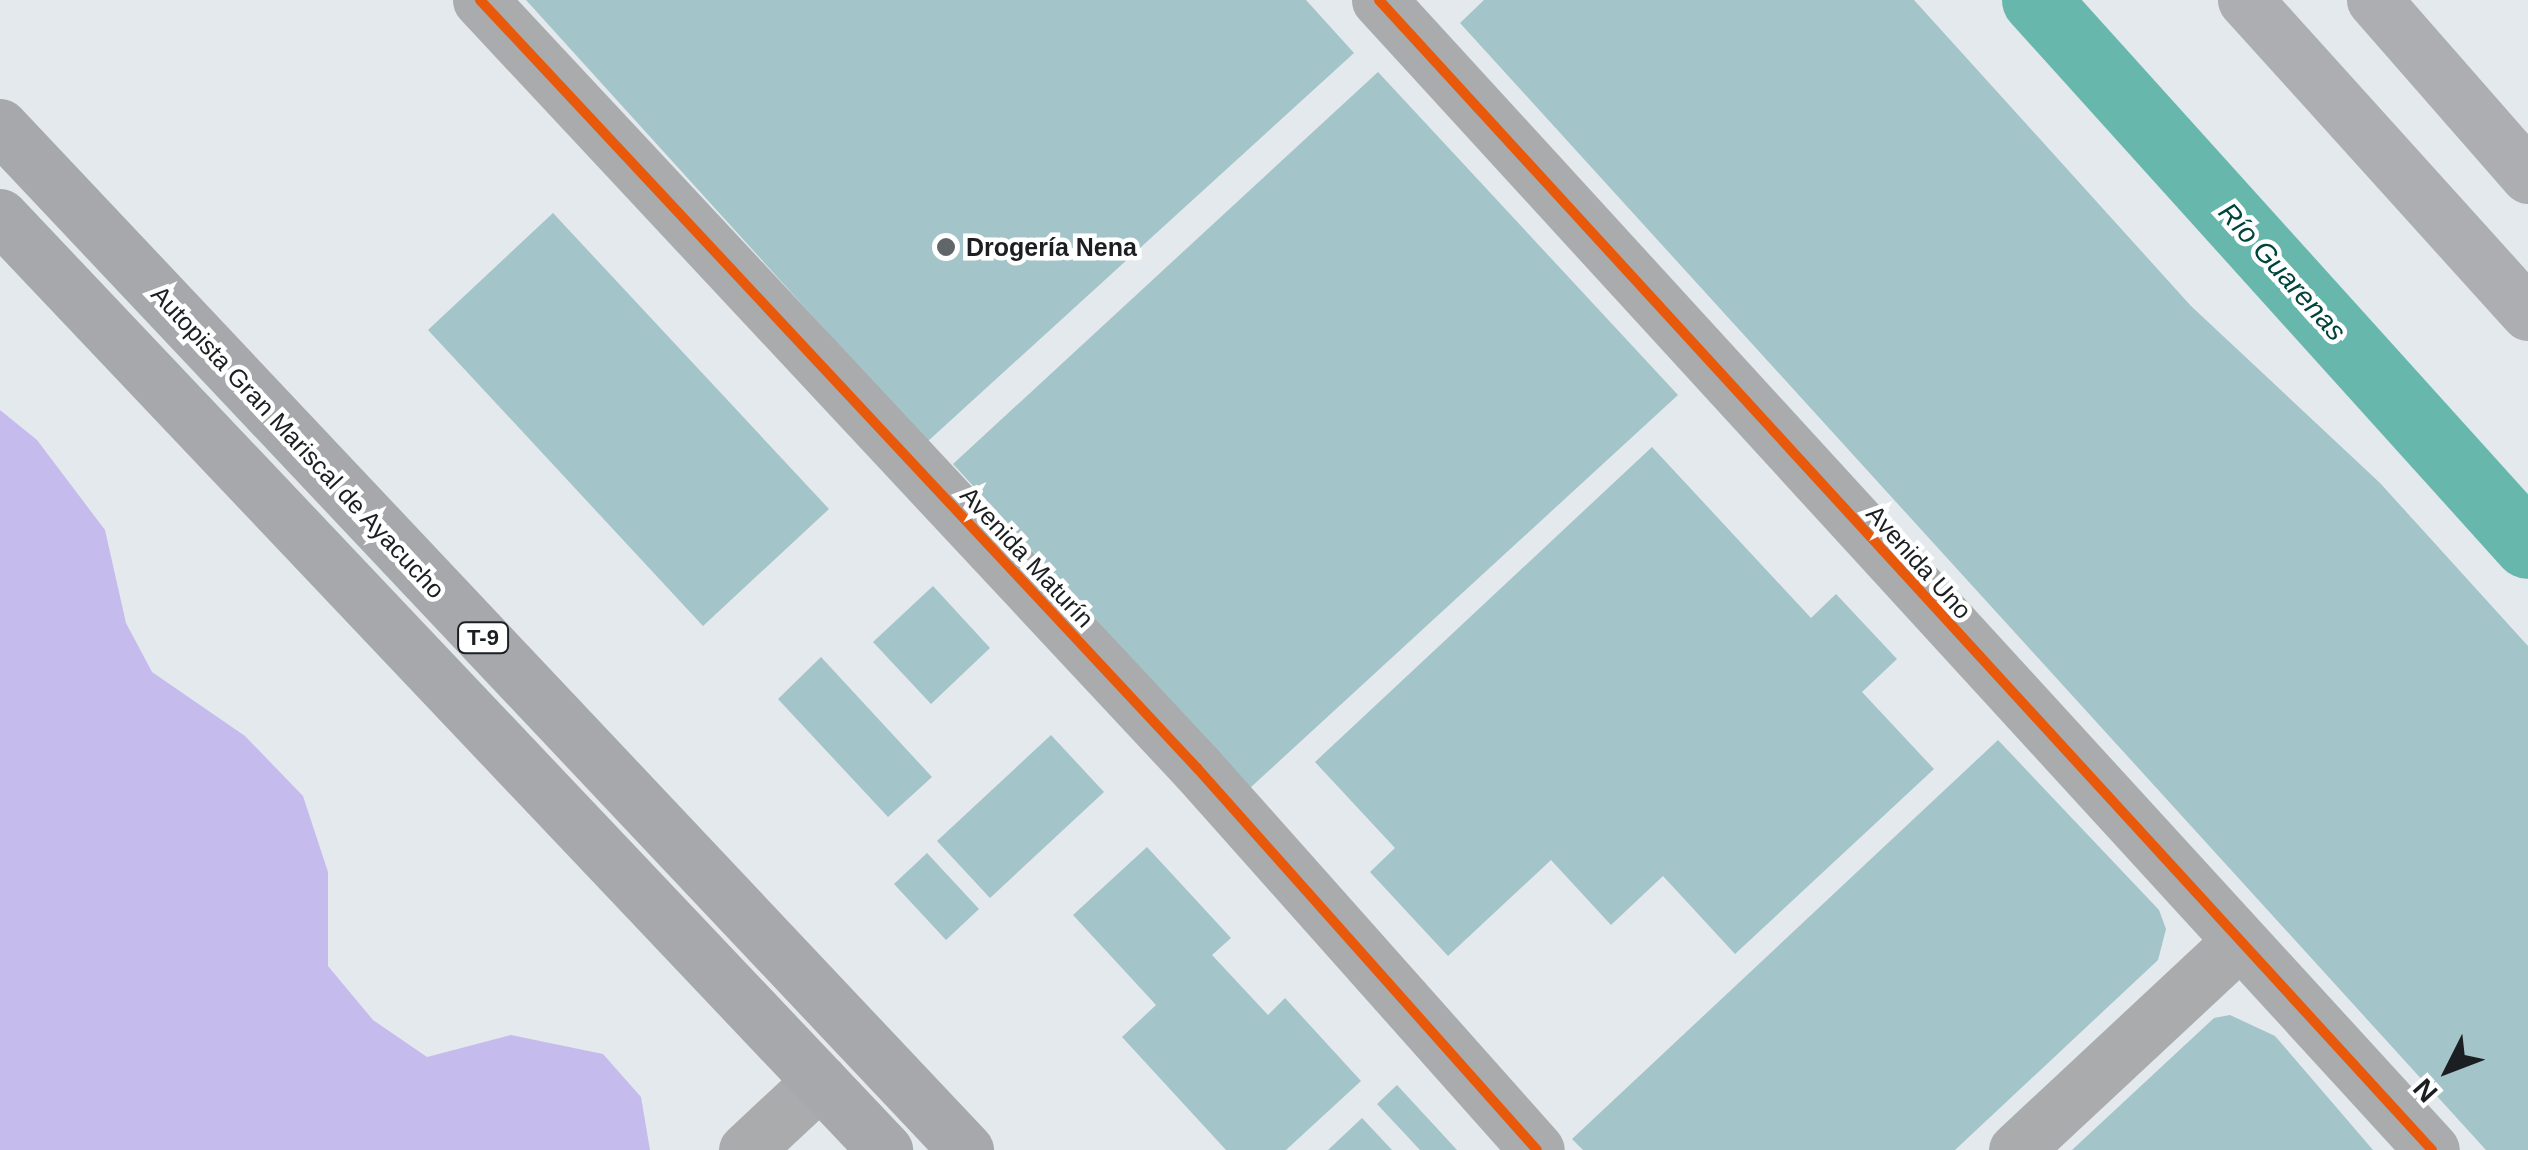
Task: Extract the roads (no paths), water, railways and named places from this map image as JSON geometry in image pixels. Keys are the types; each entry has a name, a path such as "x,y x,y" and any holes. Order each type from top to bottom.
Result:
{"highway":[{"name":"Autopista Gran Mariscal de Ayacucho","path":"0,126 966,1150"},
{"name":"T-9","path":"0,216 884,1150"}],"main road":[{"path":"2244,0 2528,313"},
{"path":"2374,0 2528,176"}],"street":[{"name":"Avenida Maturín","path":"480,0 1197,768 1536,1150"},
{"name":"Avenida Uno","path":"1379,0 2238,944 2432,1150"},
{"path":"2016,1150 2238,944"},
{"path":"746,1150 820,1080"}],"waterway":[{"name":"Río Guarenas","path":"2036,0 2528,545"}],"place":[{"name":"Drogería Nena","path":"946,247"}]}
